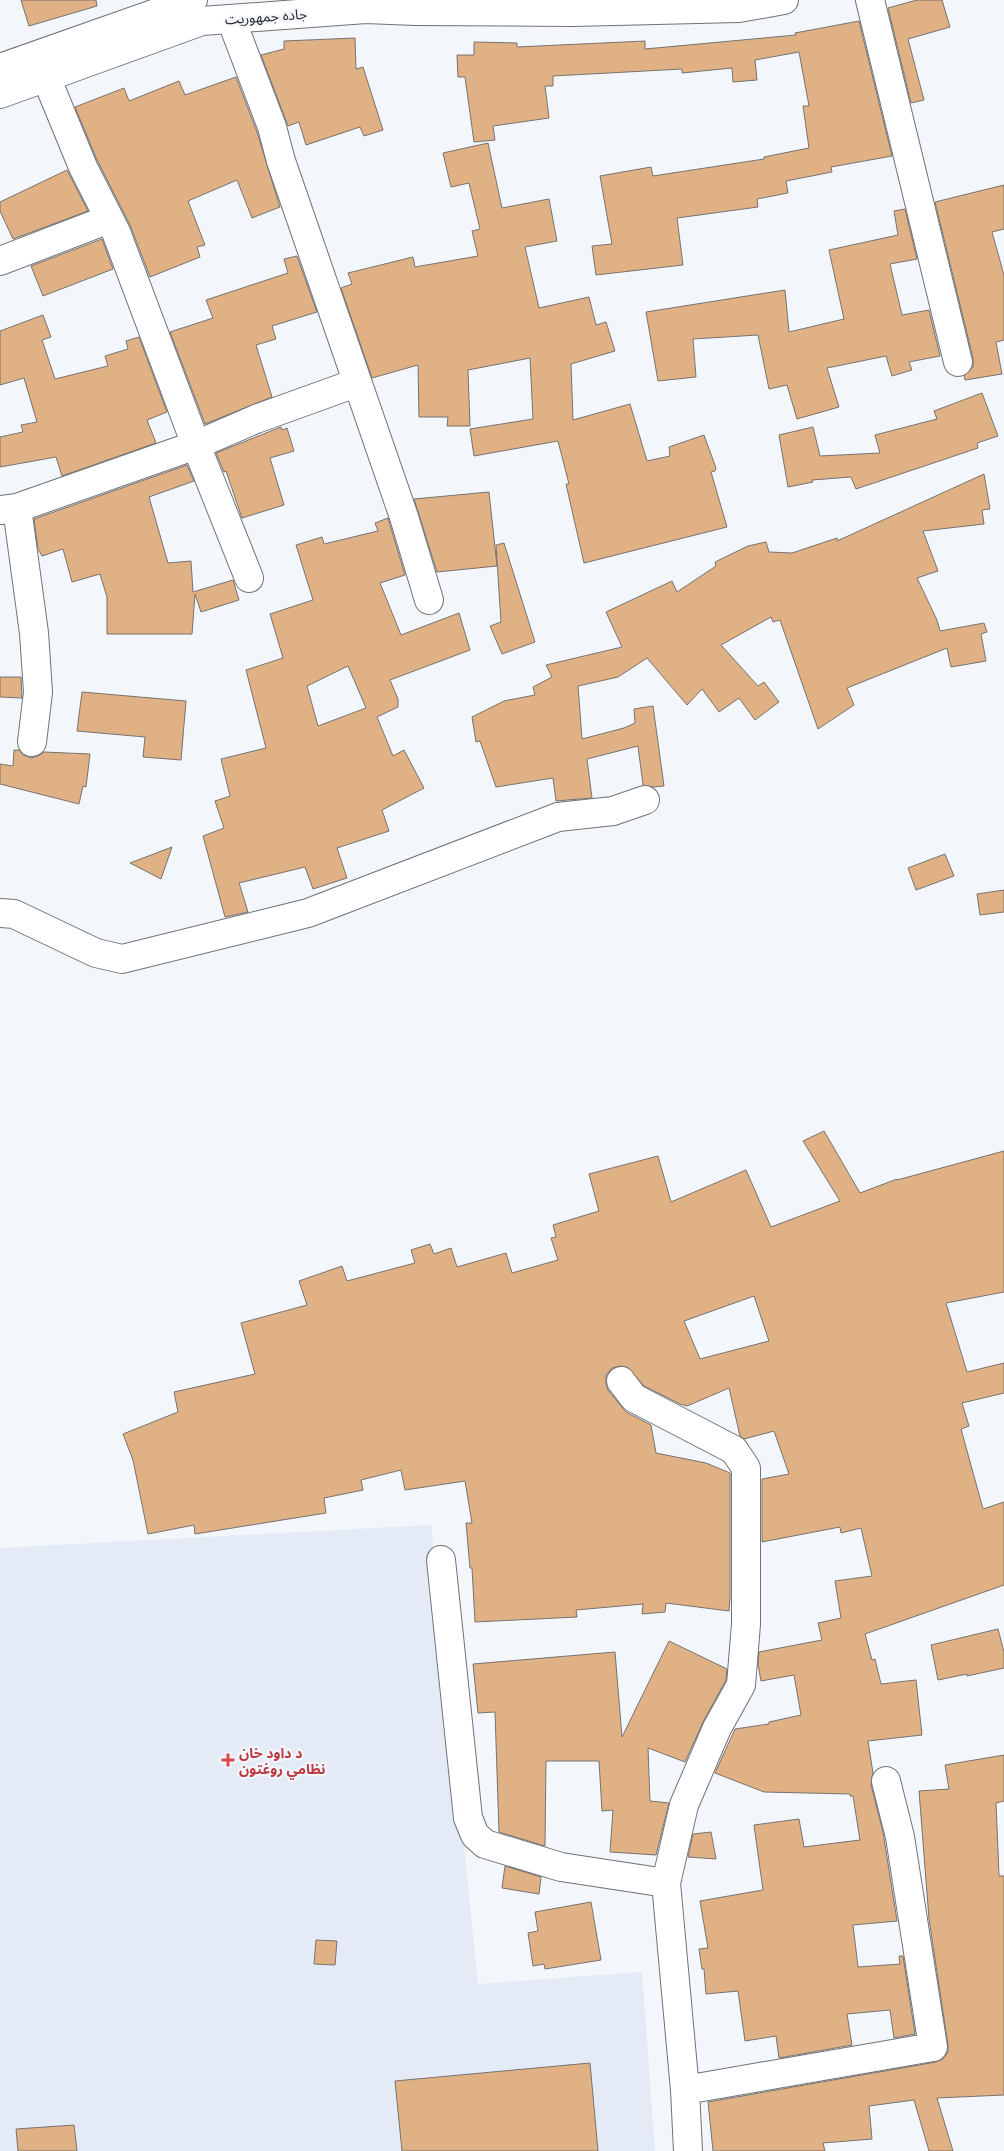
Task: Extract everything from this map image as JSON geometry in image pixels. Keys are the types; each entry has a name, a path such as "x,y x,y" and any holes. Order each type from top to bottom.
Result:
{"street":[{"name":"جاده جمهوریت","path":"0,94 38,71 193,0"},
{"name":"جاده جمهوریت","path":"0,68 38,71 202,21 366,9 573,12 739,8 784,0"},
{"path":"870,0 958,362"},
{"path":"231,19 272,127 281,161 356,383 404,517 429,600"},
{"path":"38,71 83,168 116,232 248,578"},
{"path":"0,261 109,220"},
{"path":"32,742 38,692 34,633 8,509 196,445 256,419 356,383"},
{"path":"0,913 14,914 96,953 122,958 308,913 558,817 613,811 645,800"},
{"path":"622,1381 634,1398 734,1450 746,1468 746,1624 741,1685 717,1728 684,1805 666,1883 688,2151"},
{"path":"441,1560 468,1818 475,1835 484,1844 561,1867 666,1883"},
{"path":"684,2090 933,2047 900,1837 886,1781"}],"shaded area":[{"name":"د داود خان نظامي روغتون","path":"431,1525 478,1984 642,1972 655,2151 0,2151 0,1548"}],"building":[{"path":"21,0 96,0 97,6 29,26"},
{"path":"917,0 942,0 950,27 908,39 924,100 911,103 888,8"},
{"path":"859,21 892,156 831,167 832,172 786,181 788,193 757,199 758,207 677,218 683,265 596,275 592,246 612,244 600,176 651,167 653,176 764,159 764,157 809,148 803,106 809,106 799,52 755,60 757,80 733,82 732,68 682,73 682,69 553,76 553,86 545,86 549,118 493,126 495,140 474,142 465,77 458,77 457,55 474,55 474,42 517,43 517,47 645,41 645,49 796,35 795,33"},
{"path":"355,38 356,69 363,67 383,130 364,136 360,127 306,145 299,122 288,126 261,55 284,49 284,41"},
{"path":"236,77 257,132 280,207 252,218 237,180 188,201 205,245 197,247 200,257 150,277 130,225 97,160 75,107 124,88 129,101 179,81 185,95"},
{"path":"488,143 502,208 549,199 557,241 525,247 539,308 589,297 596,325 606,322 615,351 571,364 573,420 630,404 647,461 670,456 669,447 704,435 716,468 715,471 711,472 727,527 584,563 566,484 569,484 558,441 474,456 470,429 533,419 530,358 468,370 470,426 447,426 448,417 419,417 418,365 372,378 341,288 352,284 348,273 413,257 415,267 478,256 472,231 480,229 469,183 451,187 443,153"},
{"path":"67,170 88,211 13,239 0,211 0,202"},
{"path":"1004,185 1004,229 992,232 1004,275 1004,340 996,342 1002,374 965,380 964,376 973,367 973,358 935,202"},
{"path":"905,209 917,259 890,264 902,315 929,310 940,356 909,362 912,370 892,376 886,356 827,368 839,407 797,419 787,385 769,389 758,335 693,339 696,377 658,381 646,312 785,290 789,332 844,319 829,250 898,235 894,211"},
{"path":"102,239 113,269 43,296 31,266"},
{"path":"297,256 317,312 272,326 276,339 256,345 272,397 205,424 170,332 213,318 206,300 288,273 284,259"},
{"path":"43,315 51,337 42,340 55,379 108,366 105,356 128,349 126,341 139,337 167,412 147,420 156,443 62,476 56,457 0,467 0,437 23,432 21,425 37,422 24,378 0,385 0,331"},
{"path":"982,393 998,436 977,443 978,448 856,489 851,477 812,480 813,482 788,487 779,435 813,427 820,456 880,453 875,435 937,419 934,411"},
{"path":"281,427 282,430 287,428 294,451 270,458 284,505 242,518 226,471 224,472 216,453"},
{"path":"187,465 194,481 149,497 168,563 191,561 193,592 233,580 239,600 201,612 195,594 192,634 107,634 107,597 100,574 72,582 63,549 42,556 38,549 34,519"},
{"path":"984,474 990,509 982,510 984,524 923,531 938,571 917,578 937,620 940,631 984,623 987,632 981,634 986,661 951,667 947,648 847,688 854,705 818,729 780,620 773,622 771,617 721,645 758,686 764,682 779,702 755,720 739,698 719,712 702,689 687,705 647,658 618,677 578,686 582,739 624,728 635,723 634,709 653,706 664,786 653,787 643,785 638,746 587,759 592,798 556,801 553,778 496,787 480,741 476,742 472,717 504,701 535,695 533,687 552,677 546,665 622,647 606,612 672,581 677,592 716,566 715,562 748,546 766,542 769,552 792,553 837,538 837,541"},
{"path":"489,492 497,566 437,572 414,499"},
{"path":"388,518 405,575 380,583 401,635 459,613 470,650 390,680 398,699 398,707 377,717 393,756 404,750 424,788 382,810 389,831 337,848 347,878 313,889 305,867 239,883 248,912 225,917 203,836 224,828 215,801 230,796 221,759 266,748 246,670 283,658 270,614 313,600 296,545 322,537 324,544 378,531 375,523","holes":["348,666 366,708 318,726 307,686"]},
{"path":"504,543 535,642 502,654 490,626 501,622 496,545"},
{"path":"0,677 21,677 22,698 0,697"},
{"path":"82,692 186,701 181,760 143,757 145,737 77,731"},
{"path":"14,750 19,750 23,755 31,758 44,752 90,754 86,787 83,786 79,804 0,784 0,764 13,766"},
{"path":"172,847 161,879 130,863"},
{"path":"945,854 954,876 916,890 908,868"},
{"path":"1004,890 1004,912 980,915 977,894"},
{"path":"824,1131 860,1193 897,1179 1004,1151 1004,1292 946,1303 967,1372 1004,1363 1004,1393 962,1403 969,1426 961,1429 983,1509 1004,1502 1004,1585 865,1634 872,1660 875,1659 881,1684 916,1680 922,1735 868,1741 873,1773 871,1785 883,1832 897,1921 853,1925 858,1967 900,1964 899,1956 903,1956 915,2034 894,2038 890,2010 847,2014 852,2045 779,2058 776,2036 745,2041 738,1991 706,1994 704,1969 702,1969 699,1949 708,1948 700,1901 763,1890 754,1825 799,1819 804,1847 860,1840 853,1796 850,1796 850,1794 764,1792 715,1773 735,1729 769,1724 769,1722 801,1715 794,1675 761,1681 758,1664 759,1652 822,1640 818,1623 841,1618 835,1581 872,1576 861,1528 841,1533 840,1527 762,1542 762,1479 789,1474 774,1431 744,1439 740,1436 729,1388 687,1406 644,1386 627,1367 619,1366 612,1368 606,1375 608,1390 626,1412 651,1425 656,1453 706,1463 730,1473 729,1611 666,1603 665,1612 642,1614 643,1604 576,1610 577,1617 475,1622 472,1568 470,1568 466,1523 472,1523 465,1481 405,1490 401,1470 361,1480 363,1490 324,1498 326,1513 195,1534 194,1525 148,1534 133,1460 123,1434 178,1412 174,1392 255,1374 241,1323 307,1305 299,1281 342,1266 347,1281 415,1263 411,1250 430,1244 434,1254 451,1248 457,1267 506,1253 512,1273 558,1260 551,1238 556,1237 553,1225 599,1211 589,1174 658,1156 671,1202 746,1170 771,1227 840,1201 803,1141","holes":["754,1296 769,1341 700,1359 684,1321"]},
{"path":"998,1629 1004,1652 1004,1668 938,1680 931,1645"},
{"path":"669,1641 727,1669 726,1680 703,1722 685,1762 648,1748 650,1801 669,1803 656,1855 610,1852 613,1810 602,1811 599,1761 546,1761 545,1846 499,1832 495,1712 478,1713 473,1664 615,1652 622,1737"},
{"path":"1004,1755 1004,1801 996,1803 999,1876 1004,1876 1004,2095 937,2098 953,2151 929,2151 914,2100 869,2106 872,2139 823,2143 825,2151 713,2151 708,2102 936,2062 943,2059 948,2052 948,2045 929,1919 919,1791 949,1789 945,1765"},
{"path":"711,1832 716,1859 688,1857 693,1834"},
{"path":"505,1866 541,1877 539,1894 502,1888"},
{"path":"591,1902 601,1960 545,1969 544,1964 533,1966 528,1933 538,1931 535,1912"},
{"path":"316,1940 337,1941 335,1965 314,1964"},
{"path":"590,2063 598,2151 402,2151 395,2081"},
{"path":"74,2125 77,2151 18,2151 16,2129"}],"place":[{"name":"د داود خان نظامي روغتون","path":"228,1760"}]}
